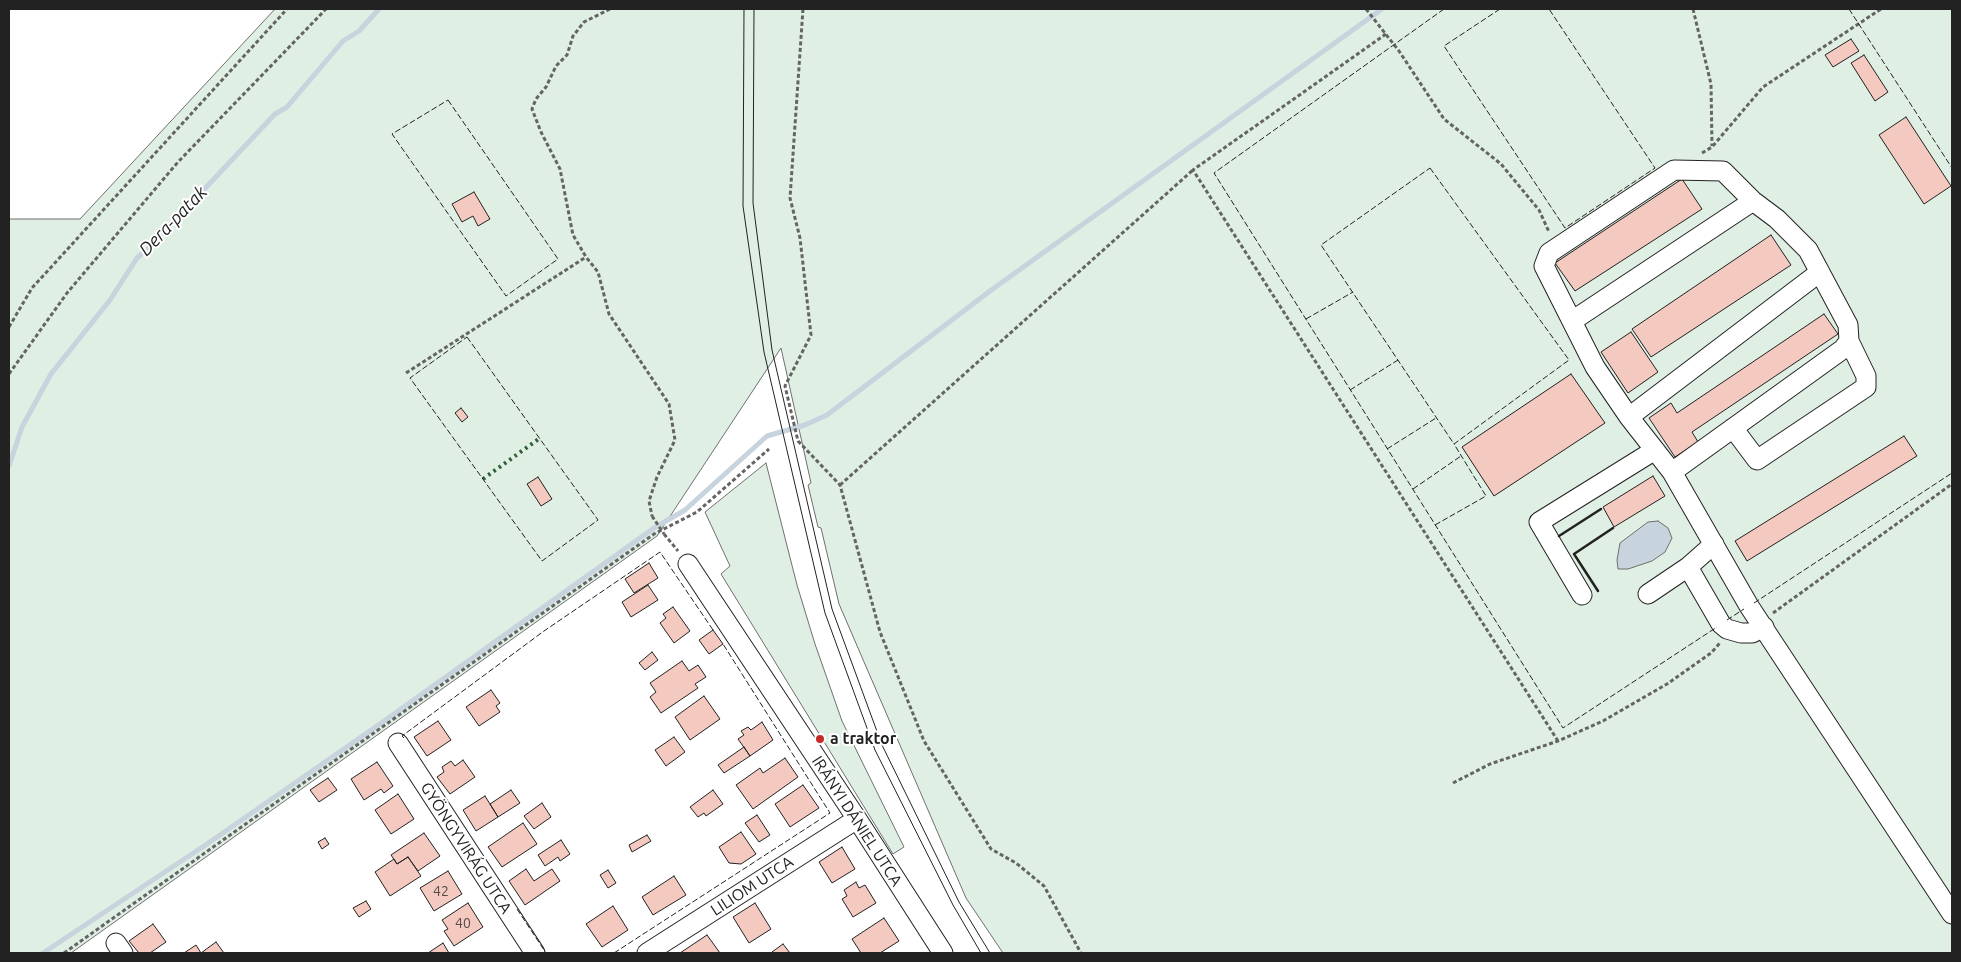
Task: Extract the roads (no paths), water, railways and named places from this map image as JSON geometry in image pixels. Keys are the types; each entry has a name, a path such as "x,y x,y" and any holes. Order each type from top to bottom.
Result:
{"street":[{"path":"1733,428 1757,460 1866,387 1866,376 1848,341 1848,325 1808,250 1777,218 1753,202 1723,171 1674,170 1550,253 1544,266 1594,367 1629,417 1672,472 1749,606 1952,914"},
{"path":"1572,321 1753,202"},
{"path":"1629,417 1820,272"},
{"path":"1672,472 1843,349 1848,341"},
{"path":"1582,595 1538,522 1655,450"},
{"path":"1648,594 1688,567 1714,544"},
{"name":"IRÁNYI DÁNIEL UTCA","path":"688,564 857,819 942,953"},
{"path":"1688,567 1721,624 1727,630 1747,633 1752,632 1762,624"},
{"name":"GYÖNGYVIRÁG UTCA","path":"398,743 535,953"},
{"name":"LILIOM UTCA","path":"647,953 857,819"}],"waterway":[{"name":"Dera-patak","path":"9,466 22,427 51,374 110,300 137,258 150,247 275,114 287,107 343,41 359,31 379,9"},
{"path":"43,953 207,844 387,719 654,528 685,510 767,436 805,425 827,415 990,291 1382,9"}],"tram line":[{"path":"744,9 743,206 764,352 825,613 875,750 953,905 981,953"},
{"path":"754,9 753,203 772,350 832,609 882,745 959,902 990,953"}],"place":[{"name":"a traktor","path":"820,739"}]}
